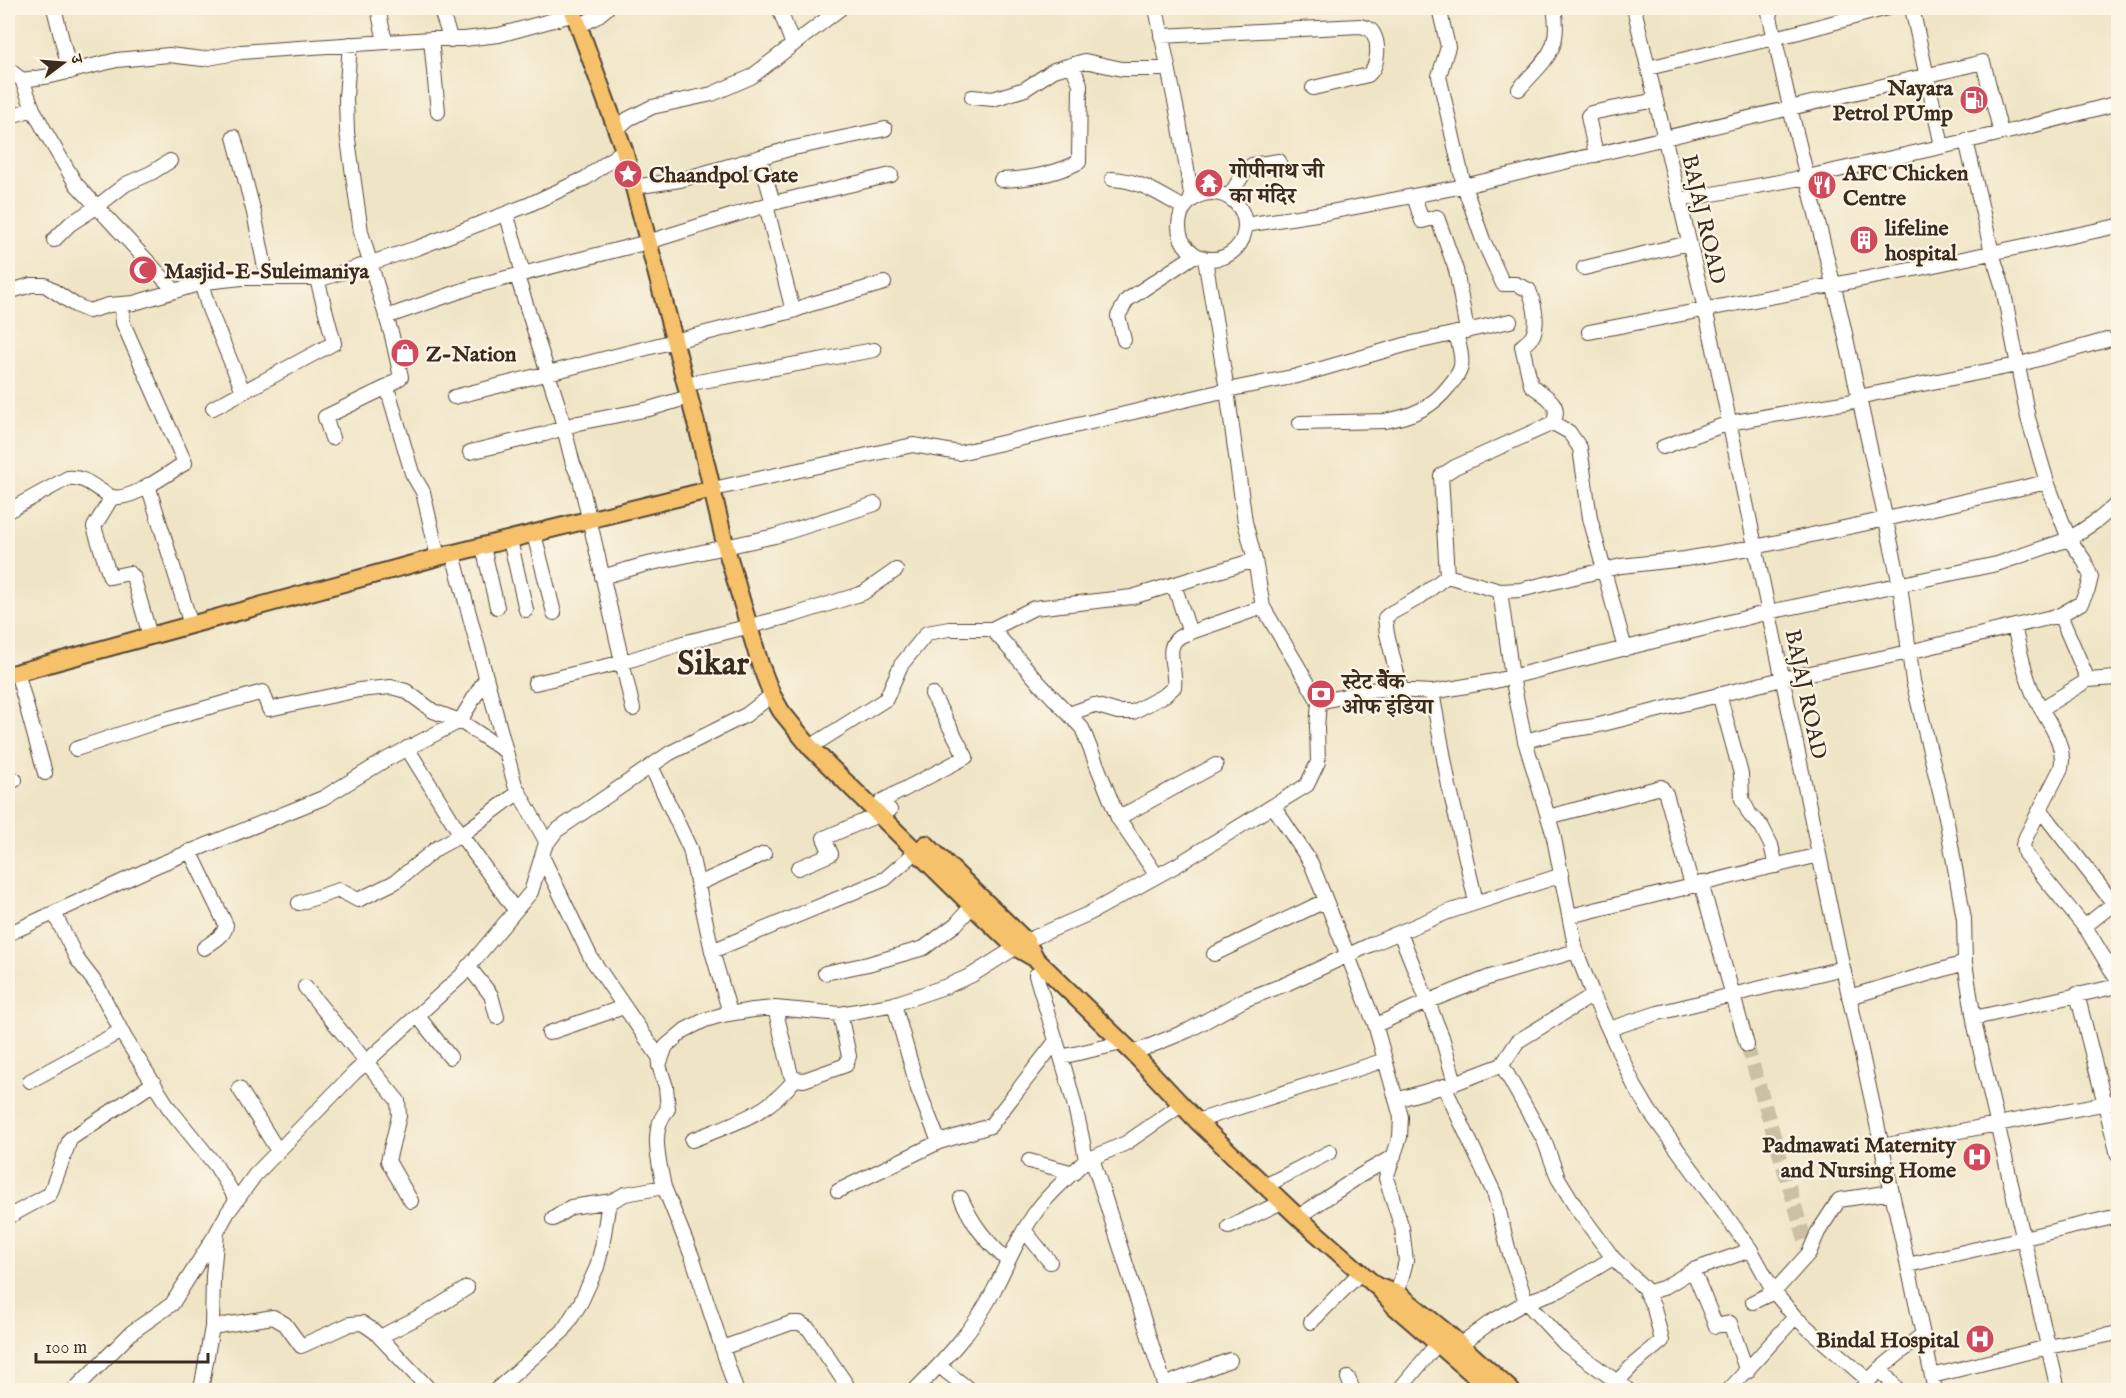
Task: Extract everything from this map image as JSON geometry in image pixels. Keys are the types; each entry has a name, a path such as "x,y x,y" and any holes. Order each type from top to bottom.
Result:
{"main road":[{"path":"575,16 624,150 726,548 760,664 772,695 781,711 810,747 884,809"},
{"path":"12,674 446,556 712,489"},
{"path":"792,723 819,742 1020,944 1036,967 1128,1048 1197,1121 1298,1217 1376,1286 1446,1332 1511,1390"},
{"path":"1396,1300 1437,1344 1491,1390"}],"street":[{"path":"54,8 70,72"},
{"path":"378,8 385,42"},
{"path":"440,8 451,40"},
{"path":"22,80 70,72 117,60 169,55 203,58 241,52 431,39 451,40 499,35 575,16 596,17 607,8"},
{"path":"779,8 793,45"},
{"path":"616,130 628,119 652,107 712,94 751,77 841,8"},
{"path":"1156,8 1179,121 1188,204"},
{"path":"1439,8 1448,47 1439,76 1464,186 1483,240 1503,284 1516,284 1529,290 1534,304 1533,336 1522,346 1532,385 1552,399 1556,406 1556,417 1553,423 1455,467 1442,476 1447,576"},
{"path":"1519,89 1554,48 1557,25 1554,8"},
{"name":"BAJAJ ROAD","path":"1634,8 1705,310 1849,997 1935,1390"},
{"path":"1768,8 1900,585 1913,681 1946,817 1964,919 1965,963 1974,1018 2058,1390"},
{"path":"1648,68 1775,38 1887,8"},
{"path":"1912,8 1942,146"},
{"path":"1161,36 1360,26 1368,28 1374,34 1376,64 1374,70 1368,75 1313,88"},
{"path":"431,39 438,112"},
{"path":"332,438 326,417 387,387 400,377 386,317 361,232 347,132 346,97 350,44"},
{"path":"972,97 993,99 1025,89 1054,70 1085,61 1122,69 1168,69"},
{"path":"1245,225 1464,186 1983,62 2001,133"},
{"path":"1001,180 1026,179 1065,169 1079,162 1080,84 1072,65"},
{"path":"8,69 22,80 33,109 76,184 175,291"},
{"path":"1596,155 1588,116 1591,113 1656,100"},
{"path":"1679,200 1807,177 2001,133 2118,103"},
{"path":"8,117 33,109"},
{"path":"634,187 680,180 789,149 885,129"},
{"path":"234,136 254,213 267,278"},
{"path":"1525,741 1562,730 1595,726 1782,679 2014,627 2060,615 2081,603 2091,577 2089,568 2069,539 2047,482 2028,418 2002,288 1966,140"},
{"path":"8,292 31,285 45,285 75,305 89,310 109,305 134,303 201,283 242,278 324,278 370,264 528,205 586,178 624,150"},
{"path":"760,158 794,311"},
{"path":"54,240 70,225 126,184 151,173 170,161"},
{"path":"1229,197 1245,171 1252,165 1279,161"},
{"path":"386,317 465,290 648,242 769,204 891,175"},
{"path":"1112,178 1143,185 1188,204"},
{"path":"1206,193 1218,193 1229,197 1243,213 1245,225 1241,243 1225,257 1215,260 1200,257 1186,248 1180,237 1179,226 1181,214 1188,204 1206,193"},
{"path":"1300,423 1378,422 1399,418 1427,408 1438,400 1458,373 1462,332 1456,270 1437,217 1422,221 1414,196"},
{"path":"508,219 520,275 573,464 580,479 633,709"},
{"path":"1589,332 1833,285 2118,226"},
{"path":"1584,268 1689,243"},
{"path":"1124,340 1118,316 1127,300 1200,257"},
{"path":"736,1390 693,1259 664,1186 656,1142 661,1116 668,1109 666,1087 659,1065 666,1046 685,1030 705,1020 730,1014 775,1008 840,1014 894,1004 947,986 972,975 1020,944 1088,914 1274,807 1307,785 1318,762 1319,702 1263,607 1255,560 1245,522 1227,390 1200,257"},
{"path":"213,408 333,343 317,279"},
{"path":"201,283 209,309 243,391"},
{"path":"454,397 794,311 884,283"},
{"path":"8,511 68,478 77,477 112,497 124,498 135,495 185,463 123,323 122,304"},
{"path":"712,489 913,444 958,453 1227,390 1297,376 1408,344 1510,321"},
{"path":"1663,447 1729,423 1859,399 2017,365 2107,340"},
{"path":"470,452 578,423 649,409 687,390 873,350"},
{"path":"387,387 412,473 423,492 486,678 515,785 547,843"},
{"path":"1553,423 1569,432 1580,448 1590,518 1625,649"},
{"path":"1447,576 1500,591 1520,590 1621,566 1685,559 1755,547 2047,482"},
{"path":"148,485 191,625"},
{"path":"112,497 95,523 95,531 110,577 129,573 133,576 150,636"},
{"path":"1319,702 1376,688 1432,692 1512,677 1769,612 1997,564 2069,539 2098,520 2118,502"},
{"path":"602,577 643,565 726,548 808,527 875,504"},
{"path":"534,534 554,613"},
{"path":"510,540 526,610"},
{"path":"483,547 497,607"},
{"path":"819,742 886,699 902,665 927,633 949,629 992,629 1034,608 1132,597 1255,560"},
{"path":"535,683 624,662 683,643 794,615 863,593 896,570"},
{"path":"1401,690 1385,618 1420,597 1447,576"},
{"path":"1174,585 1190,633"},
{"path":"1500,591 1512,677 1525,741 1548,817 1562,875 1576,951 1593,995 1634,1085 1650,1112 1751,1250 1774,1292 1795,1317 1865,1386 1881,1369 1923,1334"},
{"path":"1069,714 1094,705 1118,712 1133,711 1166,694 1174,687 1171,649 1172,644 1178,638 1263,607"},
{"path":"2060,615 2088,680"},
{"path":"2014,627 2029,682 2056,736 2063,759 2061,768 2026,837 2025,854 2084,927 2118,981"},
{"path":"992,629 1082,728 1118,818 1157,876"},
{"path":"12,674 45,773"},
{"path":"8,934 190,851 323,798 407,748 460,721 486,678"},
{"path":"2041,709 2088,680 2116,678 2118,680"},
{"path":"76,749 156,722 263,692 269,709 359,690 391,687 406,691 433,711 460,721 506,751"},
{"path":"1432,692 1449,786 1476,902"},
{"path":"798,868 831,854 824,838 884,809 966,757 932,694"},
{"path":"1719,694 1740,774 1742,799 1750,815 1762,827 1771,845 1776,866"},
{"path":"74,1390 132,1332 172,1304 255,1175 365,1062 468,966 531,891 547,843 556,831 670,753 746,715 772,695"},
{"path":"407,748 461,835 515,910"},
{"path":"1118,818 1216,765"},
{"path":"651,766 690,849 712,951 730,1014"},
{"path":"1548,817 1661,787 1666,795 1696,884 1747,1045"},
{"path":"299,903 339,890 358,900 366,898 395,882 437,848 461,835 519,792"},
{"path":"1274,807 1311,863 1376,1025 1401,1118 1400,1137 1386,1178 1402,1228 1406,1261 1396,1300"},
{"path":"2040,808 2116,902 2084,927"},
{"path":"712,951 885,879 921,847"},
{"path":"190,851 226,925 222,934 204,948"},
{"path":"698,884 764,854"},
{"path":"1570,916 1819,855"},
{"path":"542,856 581,941 661,1060"},
{"path":"1061,1057 1128,1048 1189,1030 1244,1000 1286,984 1400,933 1476,902 1562,875"},
{"path":"1214,954 1325,901"},
{"path":"825,974 924,948 956,924 976,902"},
{"path":"54,913 77,959 97,986 169,1108 216,1166 237,1200"},
{"path":"1400,933 1442,1037 1449,1084 1495,1195 1508,1248 1526,1302 1565,1344 1628,1390"},
{"path":"1376,1025 1427,1001 1490,977 1576,951"},
{"path":"1849,997 1965,963"},
{"path":"468,966 491,995 497,1017"},
{"path":"1036,967 1089,1159 1165,1388 1230,1360"},
{"path":"1609,1029 1658,1014 1843,968"},
{"path":"1974,1018 2118,986"},
{"path":"305,987 398,1101 399,1116 388,1161 411,1201"},
{"path":"2078,994 2112,1102 2118,1155"},
{"path":"1396,1100 1502,1065 1518,1041 1593,995"},
{"path":"894,1004 918,1089 939,1142"},
{"path":"549,1034 624,1007"},
{"path":"775,1008 790,1071 795,1079"},
{"path":"795,1079 804,1080 846,1065 849,1056 840,1014"},
{"path":"417,1015 450,1057"},
{"path":"30,1081 121,1030"},
{"path":"838,1191 939,1142 984,1129 994,1123 1056,1041"},
{"path":"1197,1121 1385,1060"},
{"path":"1502,1065 1544,1140 1558,1178 1577,1209 1613,1258 1644,1288 1654,1308 1662,1341 1634,1364 1616,1383"},
{"path":"692,1140 767,1107 784,1094 795,1079"},
{"path":"8,1217 50,1194 70,1139 154,1083"},
{"path":"239,1088 278,1151"},
{"path":"1882,1146 2112,1102"},
{"path":"915,1390 939,1366 969,1329 1038,1209 1089,1159 1126,1143 1181,1105"},
{"path":"1265,1186 1330,1152"},
{"path":"1298,1217 1394,1156"},
{"path":"1029,1161 1074,1173"},
{"path":"554,1219 571,1207 612,1201 625,1194 664,1186"},
{"path":"1754,1302 1774,1292 1809,1253 1818,1232 1839,1200 1892,1192"},
{"path":"961,1198 972,1223 989,1245 1007,1260"},
{"path":"496,1390 563,1331 575,1312 590,1286 597,1267 608,1208 612,1201"},
{"path":"1229,1227 1282,1202"},
{"path":"1908,1264 2118,1216"},
{"path":"1024,1230 1050,1262"},
{"path":"201,1390 212,1327 217,1232"},
{"path":"1646,1293 1663,1287 1693,1270 1751,1250"},
{"path":"1459,1345 1526,1302 1560,1290 1613,1258"},
{"path":"1693,1270 1716,1326 1730,1323 1747,1372"},
{"path":"1311,1322 1360,1273"},
{"path":"380,1337 432,1310 467,1288"},
{"path":"212,1327 273,1317 285,1324 301,1346 351,1324 362,1323 380,1337 430,1390"},
{"path":"1729,1390 1795,1317"},
{"path":"722,1348 791,1323 800,1323 809,1329 850,1390"},
{"path":"1932,1376 2048,1347 2118,1333"},
{"path":"1399,1390 1437,1344"},
{"path":"939,1366 970,1390"},
{"path":"1881,1369 1898,1390"}],"tunnel":[{"path":"1747,1045 1809,1253"}],"place":[{"name":"Nayara Petrol PUmp","path":"1974,100"},
{"name":"Chaandpol Gate","path":"628,174"},
{"name":"गोपीनाथ जी का मंदिर","path":"1209,183"},
{"name":"AFC Chicken Centre","path":"1822,185"},
{"name":"lifeline hospital","path":"1864,240"},
{"name":"Masjid-E-Suleimaniya","path":"143,270"},
{"name":"Z-Nation","path":"405,353"},
{"name":"स्टेट बेैंक ओफ इंडिया","path":"1321,694"},
{"name":"Padmawati Maternity and Nursing Home","path":"1977,1157"},
{"name":"Bindal Hospital","path":"1980,1339"}],"district":[{"name":"Sikar","path":"713,662"}]}
